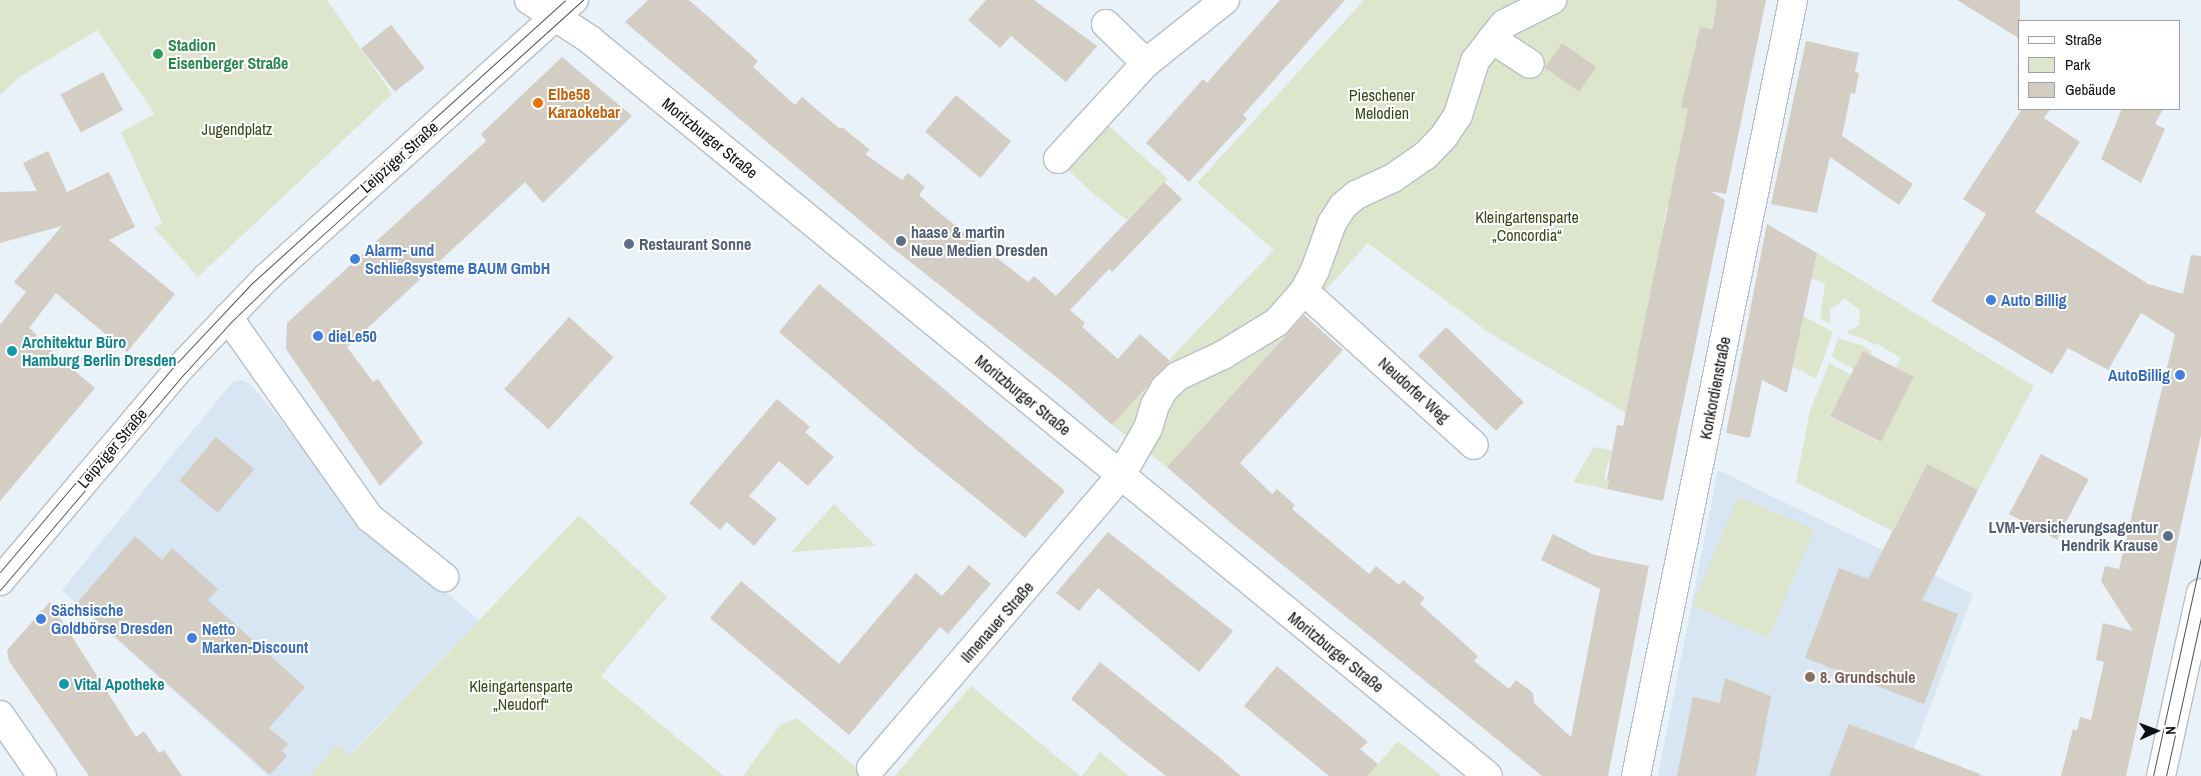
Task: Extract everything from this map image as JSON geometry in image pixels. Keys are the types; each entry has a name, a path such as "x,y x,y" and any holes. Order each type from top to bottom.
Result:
{"street":[{"name":"Moritzburger Straße","path":"530,0 565,9 589,39 1488,776"},
{"path":"1058,159 1146,63 1225,0"},
{"name":"Ilmenauer Straße","path":"872,768 1121,475 1148,428 1155,405 1165,388 1178,376 1223,356 1266,331 1290,309 1304,291 1315,270 1332,223 1343,206 1356,195 1409,168 1444,136 1458,115 1475,62 1504,24 1514,6 1552,0"},
{"name":"Konkordienstraße","path":"1636,776 1793,0"},
{"name":"Leipziger Straße","path":"0,581 180,368 228,317 299,247 565,9"},
{"path":"1106,24 1146,63"},
{"path":"1492,39 1530,64"},
{"name":"Neudorfer Weg","path":"1304,291 1358,332 1474,445"},
{"path":"228,317 370,518 444,577"},
{"path":"2161,776 2201,593"},
{"path":"0,715 42,776"}],"shaded area":[{"path":"242,380 250,384 258,393 365,525 479,620 350,755 337,744 310,776 268,776 62,590 225,391 233,382"},
{"name":"8. Grundschule","path":"1718,470 1973,594 1914,749 1985,776 1658,776"}],"green space":[{"name":"Jugendplatz","path":"0,0 327,0 392,94 198,277 154,228 162,223 121,132 155,114 97,30 18,78 0,95"},
{"path":"1364,0 1717,0 1711,29 1700,27 1682,106 1691,109 1676,207 1667,206 1663,226 1672,228 1652,286 1629,397 1635,418 1491,334 1368,243 1167,467 1112,425 1180,348 1274,250 1197,183"},
{"path":"1108,125 1168,179 1127,220 1096,196 1067,169"},
{"path":"1817,253 2034,386 1978,490 1927,464 1892,531 1796,482 1810,411 1829,363 1851,375 1829,416 1879,442 1895,368 1901,358 1876,343 1875,345 1846,333 1859,325 1860,310 1845,299 1830,309 1830,324 1820,318 1825,284 1811,278"},
{"path":"1803,316 1833,332 1816,379 1792,366"},
{"path":"1838,338 1861,345 1872,351 1870,355 1863,351 1854,369 1832,357"},
{"path":"1594,447 1624,453 1622,465 1608,462 1604,479 1609,480 1607,489 1573,482"},
{"path":"1738,497 1814,529 1768,638 1692,606"},
{"path":"834,504 876,546 791,552"},
{"name":"Kleingartensparte „Neudorf“","path":"579,515 667,597 601,676 724,776 310,776 337,744 351,755"},
{"path":"971,686 1080,776 895,776"},
{"path":"797,718 866,776 743,776 780,725"},
{"path":"1398,741 1442,776 1368,776"},
{"path":"1100,752 1129,776 1082,776"}],"building":[{"path":"648,0 689,0 758,61 753,67 795,105 802,97 840,129 842,127 870,150 865,154 902,180 908,173 925,187 919,195 942,215 1028,282 1034,276 1056,296 1164,182 1182,199 1112,272 1109,269 1070,310 1085,323 1082,327 1118,359 1140,334 1170,361 1112,425 1069,387 895,250 625,22"},
{"path":"986,0 1034,0 1097,46 1066,82 1011,36 1000,48 968,20"},
{"path":"1280,0 1345,0 1243,115 1247,119 1189,182 1146,143 1203,79 1207,83"},
{"path":"1717,0 1766,0 1726,194 1710,191 1725,200 1663,501 1607,489 1609,480 1607,480 1617,425 1623,426 1688,109 1681,107 1700,27 1712,29"},
{"path":"1957,0 2020,0 2018,38"},
{"path":"391,25 425,68 395,92 361,48"},
{"path":"1806,41 1859,53 1855,72 1859,73 1855,94 1851,93 1842,136 1913,184 1899,205 1830,157 1817,213 1771,204"},
{"path":"1562,43 1596,67 1579,92 1545,68"},
{"path":"562,57 632,116 543,203 525,182 347,347 373,382 378,379 423,443 380,486 286,349 287,323 486,141 481,134"},
{"path":"103,72 123,110 81,133 61,95"},
{"path":"956,95 1011,141 980,178 925,132"},
{"path":"2021,110 2049,110 2044,118 2080,142 2035,212 2148,284 2183,294 2191,255 2201,256 2201,435 2126,776 2061,776 2073,729 2077,731 2080,717 2091,720 2104,662 2096,660 2103,623 2133,631 2101,581 2105,566 2119,569 2175,334 2141,313 2108,370 2068,348 2052,374 1931,301 1986,214 1963,199"},
{"path":"2122,110 2162,110 2155,124 2165,129 2141,183 2101,159"},
{"path":"48,151 67,192 109,172 135,227 109,240 175,294 127,352 56,293 29,328 37,335 35,337 95,388 0,501 0,325 26,292 14,282 62,226 0,243 0,192 37,191 23,163"},
{"path":"1767,224 1817,253 1787,393 1762,380 1750,438 1726,433"},
{"path":"819,284 1065,491 1025,538 918,451 779,332"},
{"path":"1304,315 1343,350 1240,463 1272,494 1277,489 1295,505 1292,509 1369,574 1376,566 1399,585 1403,580 1425,598 1420,604 1478,656 1474,661 1509,689 1516,680 1533,693 1534,703 1571,737 1600,589 1541,560 1553,534 1594,555 1649,566 1608,776 1542,776 1231,523 1167,467"},
{"path":"569,317 614,357 549,429 504,389"},
{"path":"1446,327 1524,402 1496,431 1418,356"},
{"path":"1863,351 1914,377 1881,442 1830,416"},
{"path":"777,399 810,427 805,432 834,457 808,486 779,461 749,496 777,519 754,546 727,522 720,530 689,503"},
{"path":"216,437 254,469 218,513 179,481"},
{"path":"2041,454 2089,479 2057,539 2009,514"},
{"path":"1927,464 1978,490 1922,600 1958,614 1924,704 1805,658 1839,568 1868,579"},
{"path":"1108,532 1233,631 1199,672 1098,588 1079,611 1056,593"},
{"path":"135,536 162,560 172,548 218,589 208,600 305,687 269,728 288,744 282,751 287,756 270,775 77,603"},
{"path":"969,565 991,584 948,634 940,627 849,735 710,618 741,581 839,664 916,573 942,596"},
{"path":"50,602 136,737 144,731 159,753 164,750 182,776 89,776 9,661 7,650"},
{"path":"1100,662 1241,776 1166,776 1125,744 1071,699"},
{"path":"1277,666 1368,742 1360,749 1378,764 1368,776 1329,776 1244,706"},
{"path":"1725,678 1771,696 1756,776 1677,776 1693,697 1720,703"},
{"path":"1849,724 1980,774 1979,776 1829,776"}],"tram line":[{"path":"0,572 175,365 251,284 565,0"},
{"path":"0,590 185,373 231,322 296,259 583,0"},
{"path":"2153,776 2201,557"},
{"path":"2166,776 2201,617"}],"place":[{"name":"Stadion Eisenberger Straße","path":"158,54"},
{"name":"Elbe58 Karaokebar","path":"538,103"},
{"name":"haase & martin Neue Medien Dresden","path":"901,241"},
{"name":"Restaurant Sonne","path":"629,244"},
{"name":"Alarm- und Schließsysteme BAUM GmbH","path":"355,259"},
{"name":"Auto Billig","path":"1991,300"},
{"name":"dieLe50","path":"318,336"},
{"name":"Architektur Büro Hamburg Berlin Dresden","path":"12,351"},
{"name":"AutoBillig","path":"2180,375"},
{"name":"LVM-Versicherungsagentur Hendrik Krause","path":"2168,536"},
{"name":"Sächsische Goldbörse Dresden","path":"41,619"},
{"name":"Netto Marken-Discount","path":"192,638"},
{"name":"8. Grundschule","path":"1810,677"},
{"name":"Vital Apotheke","path":"64,684"}],"park label":[{"name":"Pieschener Melodien","path":"1382,104"},
{"name":"Kleingartensparte „Concordia“","path":"1527,226"}]}
